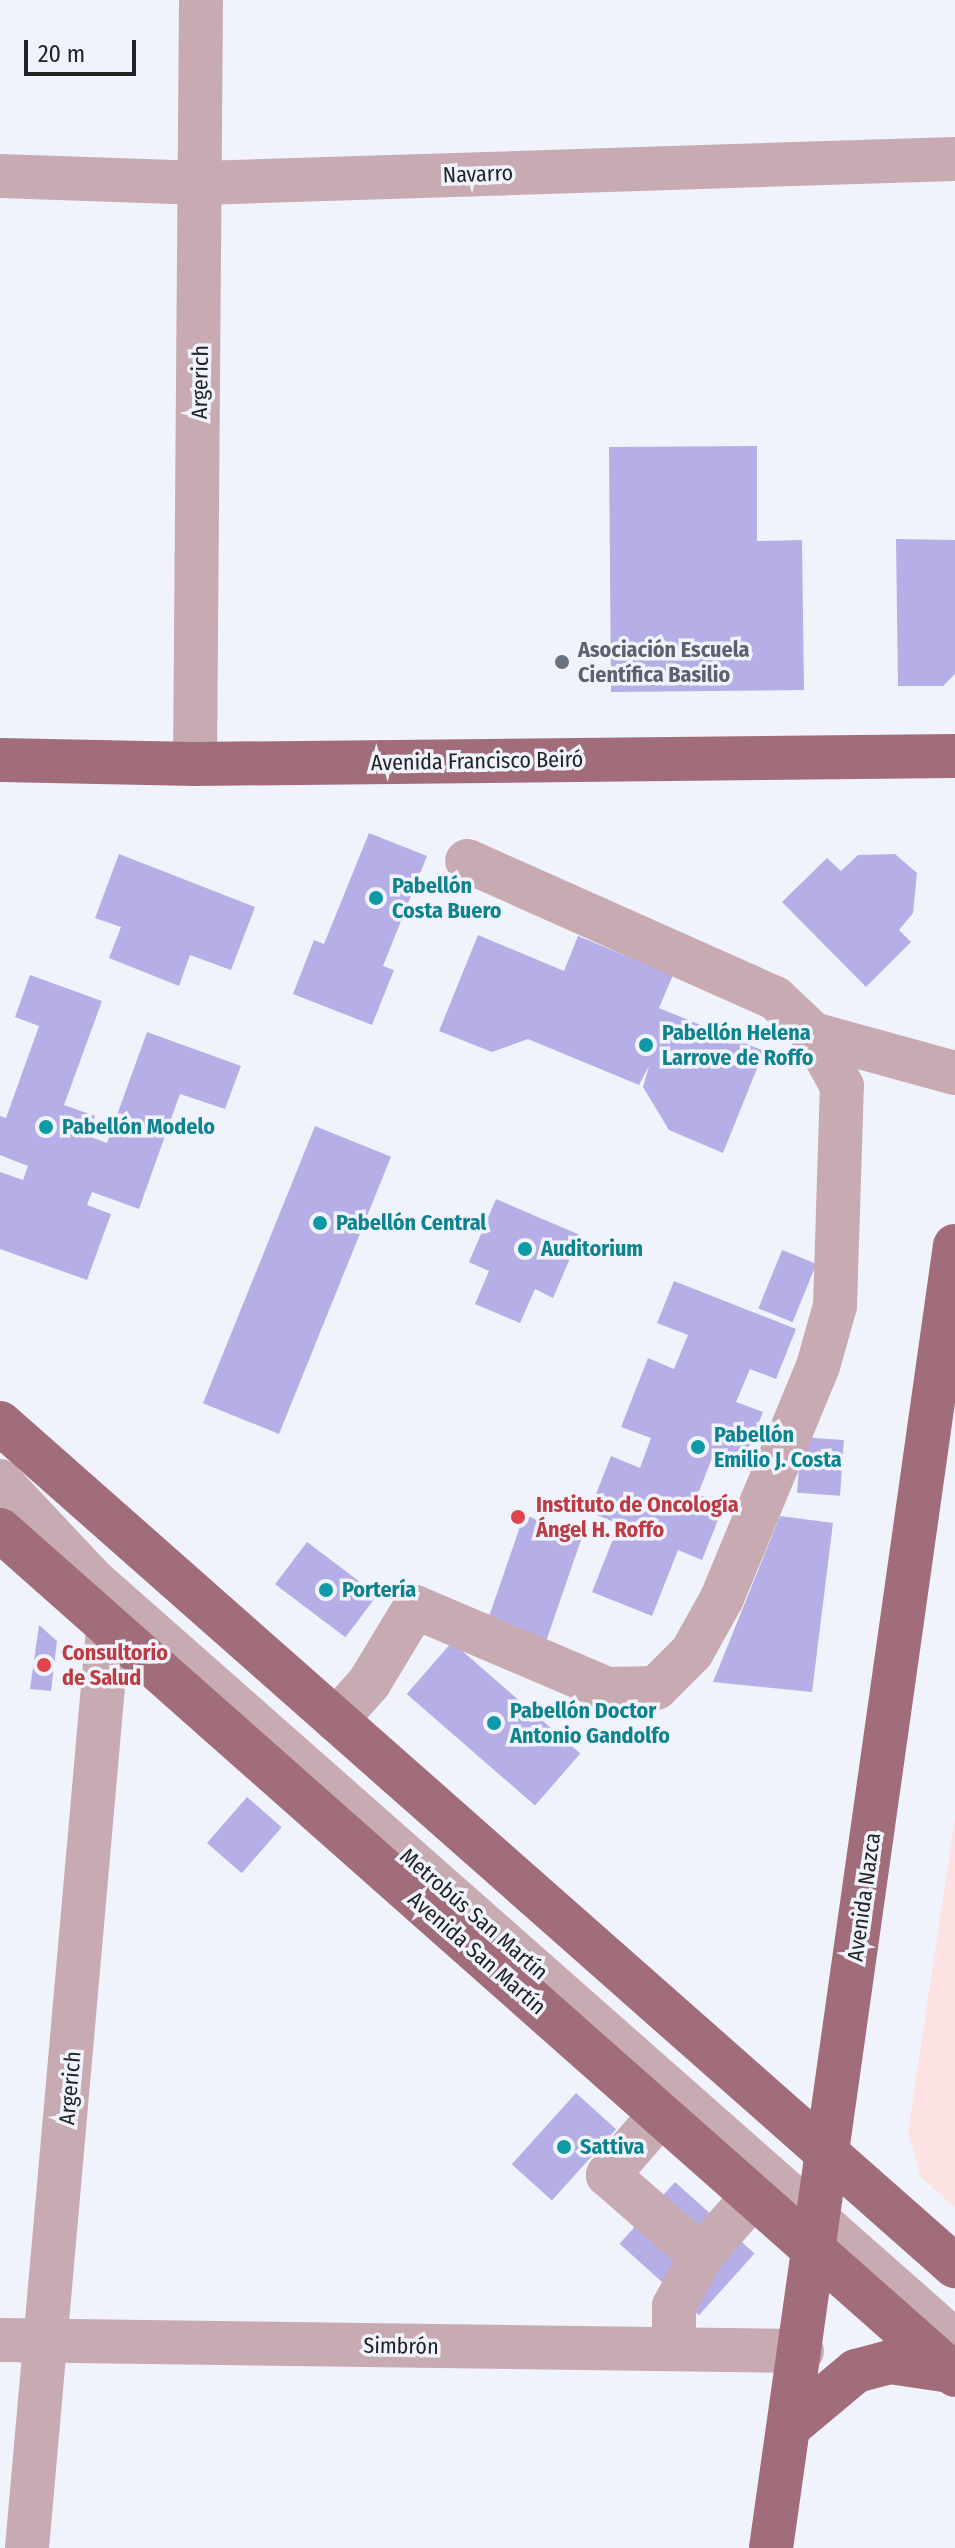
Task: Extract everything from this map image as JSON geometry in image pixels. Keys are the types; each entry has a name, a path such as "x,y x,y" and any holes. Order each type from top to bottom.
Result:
{"main road":[{"name":"Avenida Francisco Beiró","path":"0,760 195,764 955,756"},
{"name":"Avenida Nazca","path":"771,2548 802,2351 955,1246"},
{"name":"Avenida San Martín","path":"0,1423 37,1531 108,1629 754,2195 822,2205 955,2266"},
{"name":"Avenida San Martín","path":"37,1531 336,1720 822,2205 953,2362"},
{"path":"790,2426 856,2371 890,2362 953,2362"}],"street":[{"name":"Argerich","path":"195,764 202,183 201,0"},
{"name":"Navarro","path":"0,176 202,183 955,159"},
{"path":"336,1720 369,1683 415,1607 607,1689 656,1688 692,1652 734,1569 818,1366 835,1306 842,1086 813,1034 775,998 467,861"},
{"path":"813,1034 955,1073"},
{"name":"Metrobús San Martín","path":"0,1453 37,1531"},
{"name":"Metrobús San Martín","path":"0,1481 37,1531 93,1580 822,2205 955,2306"},
{"name":"Argerich","path":"27,2548 48,2341 108,1629"},
{"path":"661,2114 608,2175 701,2256"},
{"path":"674,2349 674,2306 701,2256 754,2195"},
{"name":"Simbrón","path":"0,2340 802,2351"}],"shaded area":[{"path":"955,1818 955,2208 921,2177 908,2132"}],"building":[{"path":"757,446 757,541 802,540 804,690 611,692 609,447"},
{"path":"896,539 955,540 955,674 943,686 898,686"},
{"name":"Pabellón Costa Buero","path":"369,833 427,856 383,966 394,970 372,1025 293,994 314,940 324,944"},
{"path":"119,854 255,907 231,970 190,955 179,986 109,958 121,927 95,918"},
{"path":"895,854 917,873 913,913 899,930 911,942 866,987 782,902 827,858 841,871 858,855"},
{"name":"Pabellón Helena Larrove de Roffo","path":"478,935 564,971 578,936 673,975 659,1008 764,1051 723,1153 669,1130 643,1087 649,1066 639,1085 528,1039 492,1052 439,1031"},
{"name":"Pabellón Modelo","path":"30,975 102,1001 64,1105 95,1116 88,1136 107,1143 147,1032 241,1066 225,1109 180,1094 139,1209 92,1192 87,1205 111,1214 87,1280 0,1249 0,1172 23,1180 28,1166 0,1155 0,1116 6,1118 39,1026 15,1017"},
{"name":"Pabellón Central","path":"315,1126 391,1157 279,1434 203,1403"},
{"name":"Auditorium","path":"496,1199 580,1235 553,1298 535,1289 520,1323 475,1304 489,1271 469,1262"},
{"path":"782,1250 816,1264 793,1322 758,1308"},
{"name":"Pabellón Emilio J. Costa","path":"674,1281 796,1329 776,1379 750,1369 736,1402 763,1412 740,1469 712,1458 698,1494 724,1505 702,1560 678,1550 652,1616 592,1592 619,1524 589,1512 611,1456 640,1468 651,1438 621,1427 648,1358 674,1369 688,1335 657,1323"},
{"path":"801,1437 844,1440 840,1496 797,1493"},
{"path":"524,1515 583,1535 544,1647 486,1627"},
{"path":"780,1516 833,1523 812,1692 713,1682"},
{"name":"Portería","path":"307,1542 377,1595 345,1637 275,1584"},
{"name":"Consultorio de Salud","path":"39,1625 57,1641 51,1691 30,1689"},
{"name":"Pabellón Doctor Antonio Gandolfo","path":"452,1642 580,1754 535,1806 407,1694"},
{"path":"247,1797 282,1827 242,1873 207,1843"},
{"name":"Sattiva","path":"576,2093 616,2129 552,2200 512,2164"},
{"path":"675,2182 755,2254 699,2315 619,2244"}],"place":[{"name":"Asociación Escuela Científica Basilio","path":"562,662"},
{"name":"Pabellón Costa Buero","path":"376,898"},
{"name":"Pabellón Helena Larrove de Roffo","path":"646,1045"},
{"name":"Pabellón Modelo","path":"46,1127"},
{"name":"Pabellón Central","path":"320,1223"},
{"name":"Auditorium","path":"525,1249"},
{"name":"Pabellón Emilio J. Costa","path":"698,1447"},
{"name":"Instituto de Oncología Ángel H. Roffo","path":"518,1517"},
{"name":"Portería","path":"326,1590"},
{"name":"Consultorio de Salud","path":"44,1665"},
{"name":"Pabellón Doctor Antonio Gandolfo","path":"494,1723"},
{"name":"Sattiva","path":"564,2147"}]}
